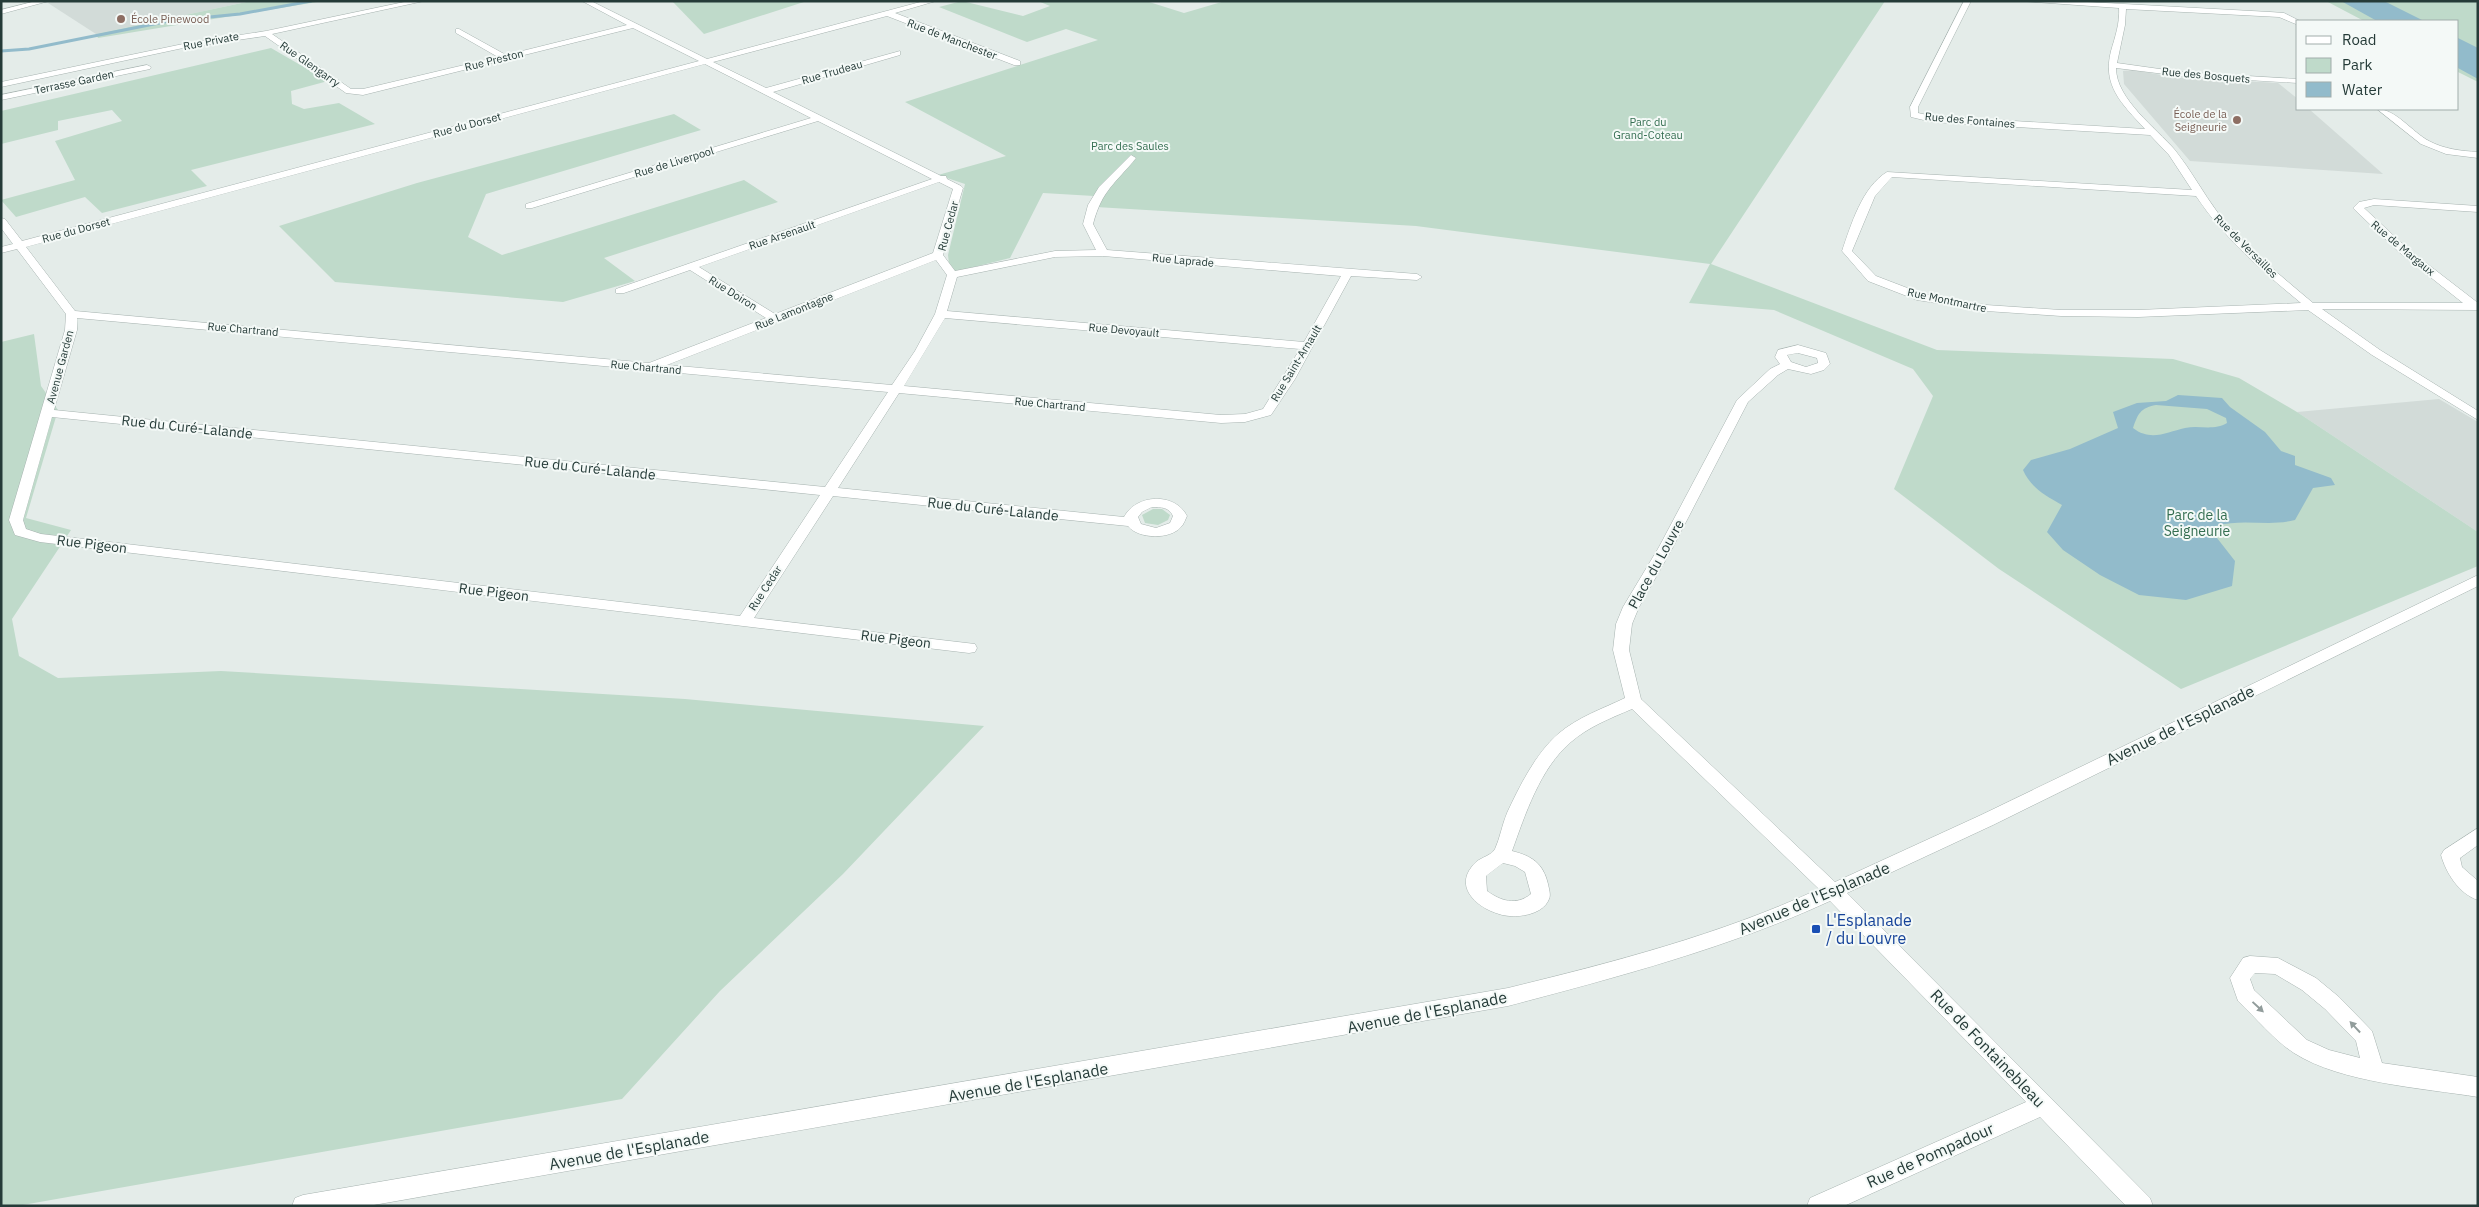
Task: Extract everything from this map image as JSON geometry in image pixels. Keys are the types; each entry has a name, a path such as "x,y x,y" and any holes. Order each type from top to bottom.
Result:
{"street":[{"path":"1,12 46,1"},
{"name":"Rue Private","path":"1,85 193,45 266,33 421,1"},
{"name":"Rue Cedar","path":"585,1 943,178 958,188 938,254 952,275 940,314 921,351 896,391 827,492 745,620"},
{"name":"Rue du Dorset","path":"1,250 933,1"},
{"name":"Rue des Fontaines","path":"1968,1 1914,107 1914,114 1932,119 2153,132"},
{"path":"2023,1 2270,14 2281,15 2296,21"},
{"name":"Rue de Versailles","path":"2122,6 2124,17 2114,64 2114,83 2178,162 2197,193 2243,246 2312,306 2374,351 2478,416"},
{"name":"Rue de Manchester","path":"888,14 1017,64"},
{"name":"Rue Preston","path":"355,92 379,89 633,26"},
{"path":"459,30 504,57"},
{"name":"Rue Glengarry","path":"266,33 349,91 355,92"},
{"name":"Rue Trudeau","path":"766,91 897,53"},
{"name":"Rue des Bosquets","path":"2114,64 2181,74 2296,81"},
{"name":"Terrasse Garden","path":"1,98 147,66"},
{"path":"2381,110 2430,147 2456,154 2478,155"},
{"name":"Rue de Liverpool","path":"529,206 819,118"},
{"path":"1103,253 1088,224 1092,205 1102,189 1131,158"},
{"name":"Rue Montmartre","path":"2197,193 1890,174 1884,176 1876,187 1847,251 1855,268 1875,282 1912,294 1990,309 2109,314 2312,306"},
{"name":"Rue Arsenault","path":"620,291 943,178"},
{"name":"Rue de Margaux","path":"2476,307 2404,251 2358,208 2362,204 2374,202 2478,209"},
{"name":"Avenue Garden","path":"1,221 72,314 71,330 16,520 20,532"},
{"name":"Rue Laprade","path":"952,275 1055,254 1103,253 1348,274 1417,277"},
{"name":"Rue Lamontagne","path":"650,367 938,254"},
{"name":"Rue Doiron","path":"692,267 775,319"},
{"name":"Rue Saint-Arnault","path":"1221,420 1245,418 1267,412 1348,274"},
{"name":"Rue de Margaux","path":"2312,306 2476,307"},
{"name":"Rue Chartrand","path":"72,314 1221,420"},
{"name":"Rue Devoyault","path":"940,314 1307,346"},
{"name":"Place du Louvre","path":"1787,365 1774,372 1743,400 1666,547 1631,607 1624,624 1621,650 1624,668 1634,701 1833,892"},
{"name":"Rue du Curé-Lalande","path":"48,413 1132,522"},
{"name":"Rue Pigeon","path":"20,532 40,538 969,648"},
{"name":"Avenue de l'Esplanade","path":"303,1206 1470,1005 1562,984 1684,949 1760,922 1833,892 1986,820 2478,580"},
{"path":"1501,856 1510,835 1513,820 1553,750 1563,739 1594,718 1634,701"},
{"path":"2478,835 2450,855 2454,870 2478,893"},
{"name":"Rue de Fontainebleau","path":"1833,892 2142,1206"},
{"path":"2374,1071 2365,1037 2332,1002 2309,984 2278,966 2250,964 2240,978 2245,995 2300,1046 2325,1058 2374,1071 2478,1087"},
{"name":"Rue de Pompadour","path":"1818,1206 2043,1105"}],"shaded area":[{"name":"École Pinewood","path":"56,1 251,1 96,34 48,3"},
{"name":"École de la Seigneurie","path":"2133,70 2173,77 2278,83 2296,97 2296,110 2310,110 2383,174 2190,161 2124,84 2123,71"},
{"path":"2439,399 2478,422 2478,532 2297,412"}],"green space":[{"path":"251,1 323,1 98,38 96,34"},
{"path":"672,1 807,1 704,34"},
{"path":"962,1 1023,16 1050,6 1038,1 1146,1 1184,13 1225,1 1885,1 1711,264 1937,350 2173,359 2239,378 2297,412 2478,532 2478,566 2181,689 1999,569 1894,489 1933,396 1913,369 1774,310 1689,303 1710,264 1416,226 1096,207 1094,196 1043,193 1010,258 950,273 948,255 965,184 938,175 1006,156 905,102 1098,40 1066,29 1027,42 939,7"},
{"path":"2326,1 2478,1 2478,82 2459,72 2459,20 2362,20"},
{"path":"271,48 328,81 291,91 292,104 304,109 339,103 375,124 191,170 207,186 102,213 85,197 16,217 1,200 75,180 55,141 122,121 112,110 58,121 58,130 1,144 1,111"},
{"path":"674,114 701,130 486,194 468,237 502,255 744,180 778,202 604,258 635,281 563,302 335,282 279,226 417,183"},
{"path":"34,334 41,386 58,410 26,518 71,530 12,619 19,656 58,678 221,671 685,699 984,726 843,874 720,991 622,1099 17,1206 1,1206 1,342"},
{"path":"1153,509 1162,509 1170,515 1168,520 1158,525 1145,523 1142,515"}],"water":[{"path":"2341,1 2384,1 2422,20 2375,20"},
{"path":"2459,38 2478,48 2478,79 2459,69"},
{"path":"2178,395 2222,398 2230,407 2265,432 2281,451 2295,456 2295,465 2331,478 2335,485 2313,488 2295,520 2216,526 2217,538 2235,561 2232,586 2186,600 2139,595 2100,575 2063,550 2047,532 2062,505 2034,486 2023,470 2031,460 2070,449 2118,428 2113,412 2137,403 2166,401","holes":["2151,406 2207,409 2226,418 2227,423 2217,427 2190,427 2159,435 2146,434 2133,428 2140,412"]}],"waterway":[{"path":"1,51 29,49 169,21 240,14 311,1"}],"place":[{"name":"École Pinewood","path":"121,19"},
{"name":"École de la Seigneurie","path":"2237,120"},
{"name":"L'Esplanade / du Louvre","path":"1816,929"}],"park label":[{"name":"Parc du Grand-Coteau","path":"1648,128"},
{"name":"Parc des Saules","path":"1130,146"},
{"name":"Parc de la Seigneurie","path":"2197,524"}]}
